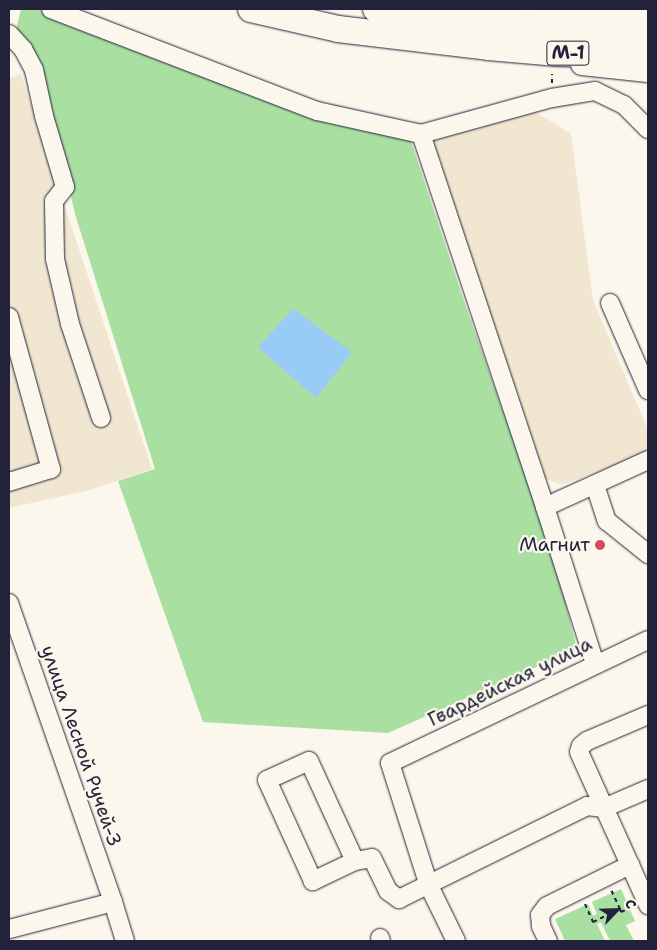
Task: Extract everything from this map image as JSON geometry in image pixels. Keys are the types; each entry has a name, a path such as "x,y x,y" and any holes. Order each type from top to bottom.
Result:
{"highway":[{"name":"М-1","path":"251,9 338,29 488,47 558,53 648,55"},
{"name":"М-1","path":"376,9 494,25 589,33 648,33"}],"main road":[{"path":"420,9 496,13 648,10"},
{"path":"488,47 551,60 648,71"}],"street":[{"path":"51,9 317,111 421,134 552,98 595,90 624,105 648,129"},
{"path":"9,34 23,49 34,70 44,116 65,187 54,201 55,259 70,324 101,418"},
{"path":"421,134 546,507 595,664"},
{"path":"610,303 648,390"},
{"path":"9,482 51,469 10,323"},
{"path":"546,507 648,460"},
{"path":"595,485 607,520 648,554"},
{"name":"улица Лесной Ручей-3","path":"9,603 125,941"},
{"name":"Гвардейская улица","path":"429,886 390,763 595,664 647,643"},
{"path":"648,715 581,746 579,752 648,905"},
{"path":"356,861 309,761 267,780 313,881 356,861 372,858 388,891 399,899 429,886 587,806 604,808 648,789"},
{"path":"548,941 541,926 540,915 547,906 630,864"},
{"path":"429,886 456,941"},
{"path":"9,928 113,902"}],"path":[{"path":"552,74 552,82"},
{"path":"578,890 593,922 620,909 604,877"}],"shaded area":[{"path":"21,74 152,469 90,490 9,508 9,78"},
{"path":"533,110 571,134 593,300 648,430 648,454 561,485 542,477 427,141"}],"green space":[{"path":"21,9 36,9 411,141 463,298 553,552 577,649 388,733 203,722 118,481 155,469 75,214 40,60 16,30"},
{"path":"621,889 635,921 626,925 634,941 610,941 601,922 597,924 605,941 565,941 555,919 588,904 593,916 597,914 592,902"}],"water":[{"path":"293,309 352,352 316,398 258,347"}],"place":[{"name":"Магнит","path":"600,545"}]}
